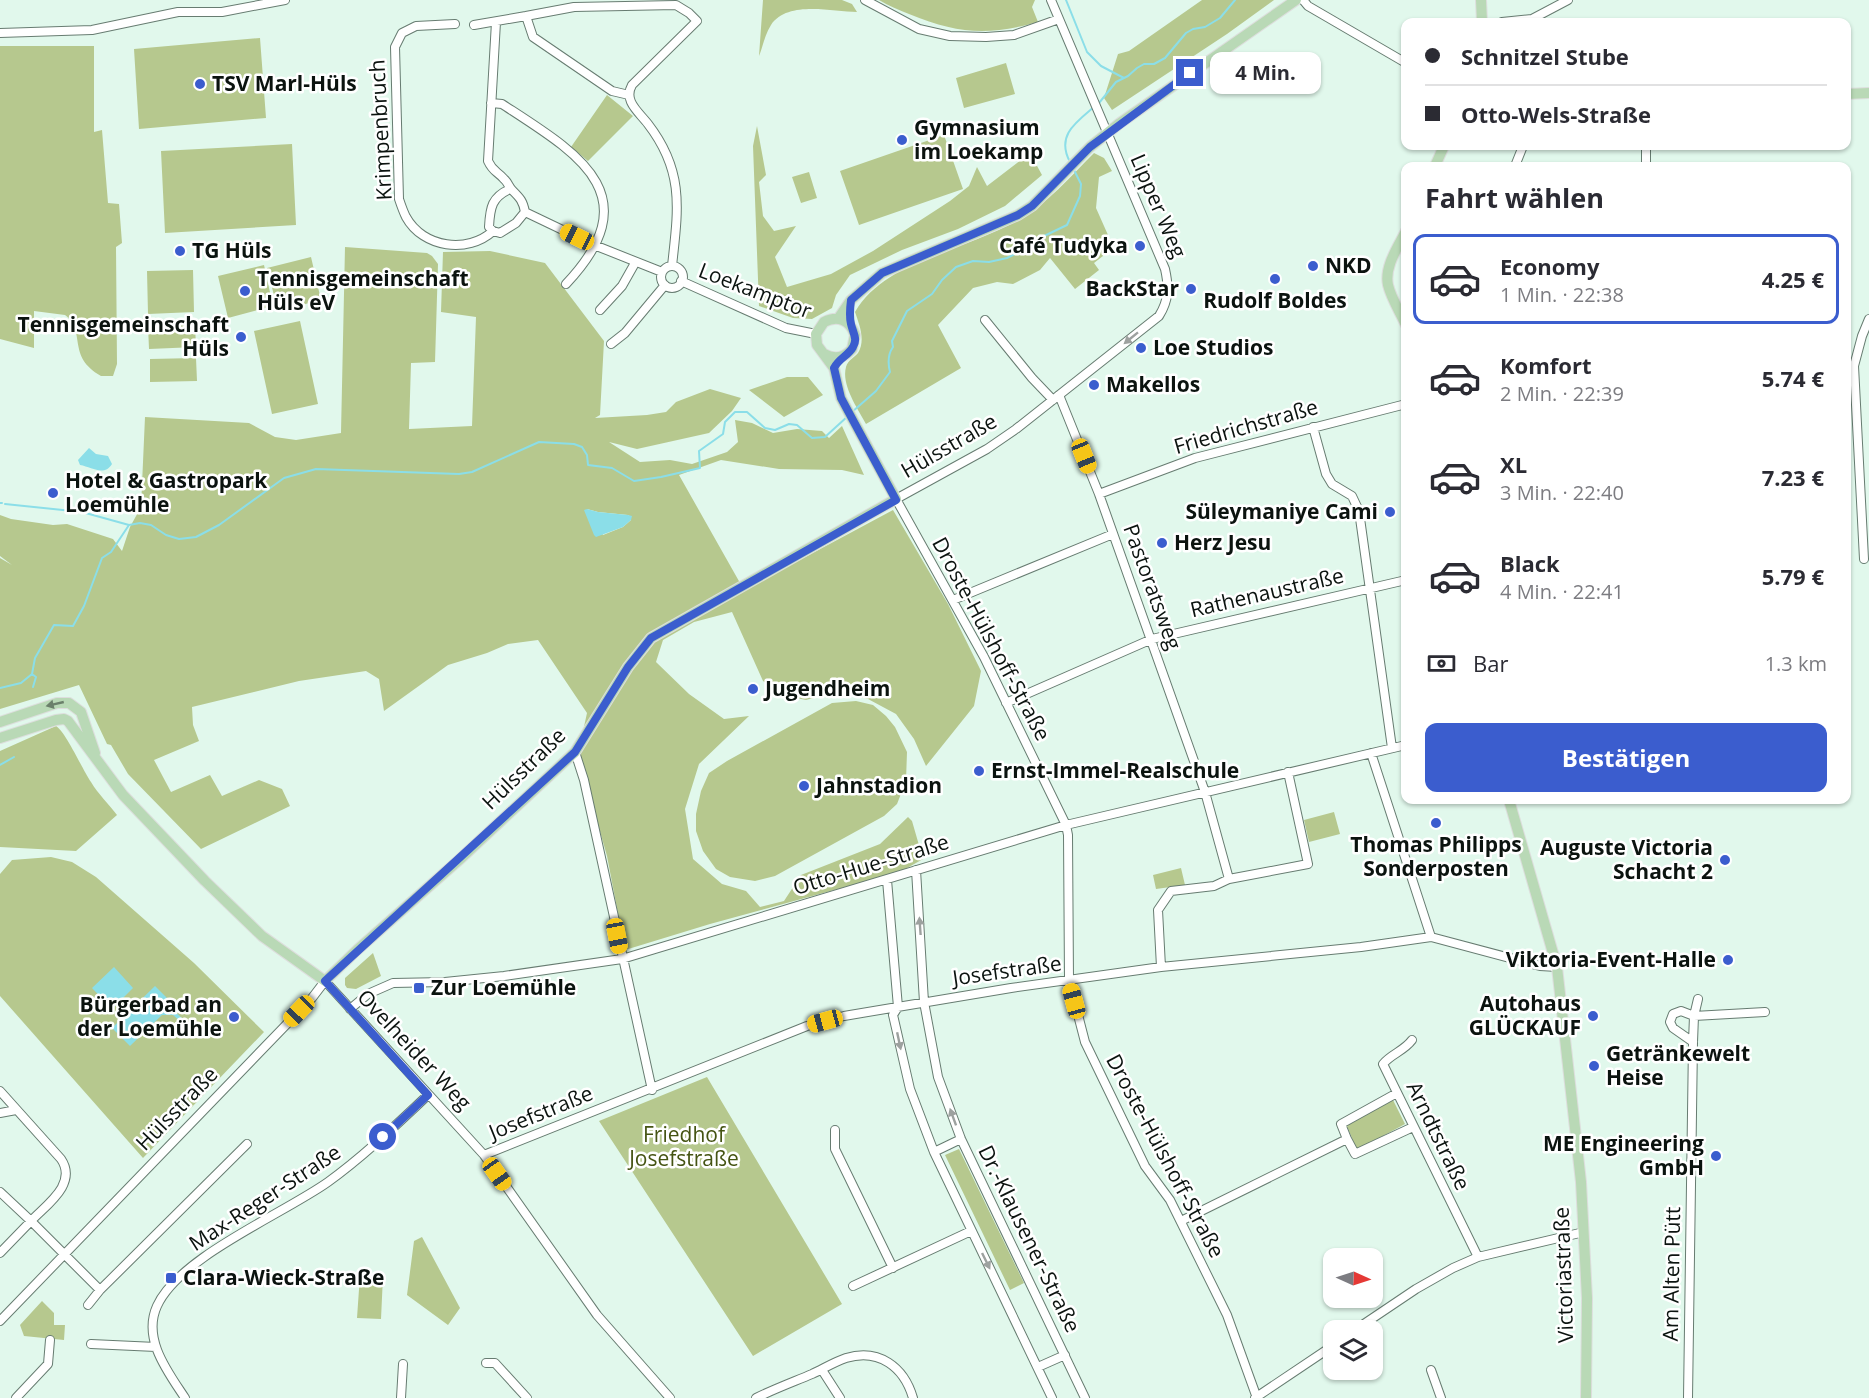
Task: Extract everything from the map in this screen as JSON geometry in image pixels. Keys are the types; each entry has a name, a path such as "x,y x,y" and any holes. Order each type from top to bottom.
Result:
{"main road":[{"path":"838,319 851,300 882,273 1018,215 1032,206 1090,147 1107,133 1296,0"},
{"path":"1481,0 1482,18"},
{"path":"1851,94 1869,93"},
{"path":"1401,241 1388,268 1387,276 1388,286 1401,314"},
{"path":"824,354 831,358 841,357 849,353 854,345 855,335 849,313 851,300"},
{"path":"851,326 838,319 824,322 816,334 817,345 834,368 841,398 853,424 896,500"},
{"path":"834,368 841,357"},
{"name":"Hülsstraße","path":"325,981 575,752 628,667 651,638 896,500"},
{"path":"0,722 57,703 69,703 81,712 97,759"},
{"name":"Ovelheider Weg","path":"0,738 64,719 73,724 123,795 236,911 262,936 325,981"},
{"name":"Victoriastraße","path":"1510,804 1557,967 1580,1174 1584,1232 1587,1298 1586,1398"}],"street":[{"path":"0,33 92,30 178,12 222,12 285,0"},
{"path":"866,0 919,29 950,36 986,38 1014,34 1059,19"},
{"name":"Lipper Weg","path":"1051,0 1165,269 1169,286 1168,295"},
{"path":"1303,0 1401,60"},
{"path":"1536,18 1568,0"},
{"path":"474,25 574,7 611,5 676,5 697,21 632,85 629,95 631,104 656,135 672,169 677,192 678,216 672,266"},
{"path":"526,16 533,38 612,91 629,95"},
{"path":"496,22 488,160 492,169 505,179 510,189 524,203 525,212 516,223 500,233 493,231 489,227 493,202 500,194 510,189"},
{"name":"Krimpenbruch","path":"455,24 416,26 402,33 395,47 399,199 406,218 411,224 427,238 438,242 464,245 484,240 493,231"},
{"path":"491,103 502,104 574,154 586,165 595,179 602,196 603,215 600,232 583,266 566,284"},
{"path":"525,212 635,263 662,272"},
{"path":"600,310 622,286 635,263"},
{"name":"Loekamptor","path":"672,266 681,271 681,281 672,287 664,285 662,272 666,267 672,266"},
{"name":"Loekamptor","path":"681,281 786,328 816,334"},
{"path":"611,344 625,333 664,285"},
{"name":"Hülsstraße","path":"896,500 987,449 1056,398 1159,316 1168,295"},
{"path":"1864,560 1851,402 1854,366 1869,319"},
{"path":"985,320 1032,378 1056,398"},
{"name":"Pastoratsweg","path":"1056,398 1099,494 1152,639 1205,792 1229,879"},
{"name":"Friedrichstraße","path":"1099,494 1195,458 1401,405"},
{"path":"1313,427 1326,474 1332,484 1352,496 1359,511 1392,748"},
{"name":"Droste-Hülshoff-Straße","path":"896,500 953,600 1066,825 1068,835 1069,980 1086,1042 1144,1166 1170,1200 1227,1315 1256,1398"},
{"path":"953,600 1113,534"},
{"name":"Rathenaustraße","path":"1006,703 1152,639 1401,581"},
{"name":"Otto-Hue-Straße","path":"350,1009 368,994 393,983 445,982 504,976 622,959 1066,825 1401,746"},
{"path":"575,752 584,780 652,1090"},
{"path":"1371,753 1431,938"},
{"path":"1161,967 1158,910 1171,891 1214,886 1229,879 1308,864 1288,772"},
{"name":"Dr.-Klausener-Straße","path":"916,870 924,1002 938,1077 961,1139 1085,1398"},
{"path":"887,880 898,1007 893,1015 910,1089 934,1152 1052,1398"},
{"name":"Josefstraße","path":"484,1155 652,1090 703,1066 807,1026 844,1016 1161,967 1431,938 1540,966 1557,967"},
{"name":"Hülsstraße","path":"0,1321 312,998 325,981"},
{"name":"Ovelheider Weg","path":"325,981 484,1155 597,1315 670,1398"},
{"name":"Am Alten Pütt","path":"1688,1398 1693,1042 1694,1016 1698,999"},
{"path":"1693,1042 1673,1028 1670,1022 1672,1014 1681,1011 1694,1016 1765,1012"},
{"name":"Arndtstraße","path":"1412,1040 1408,1046 1389,1057 1383,1064 1478,1257"},
{"path":"0,1091 61,1159 67,1174 61,1190 0,1253"},
{"path":"1397,1093 1341,1124 1347,1139 1355,1154 1413,1127"},
{"name":"Max-Reger-Straße","path":"185,1398 156,1347 152,1327 156,1307 168,1289 183,1274 218,1248 326,1183 368,1151 428,1095"},
{"path":"0,1113 16,1110"},
{"path":"835,1130 835,1149 893,1268"},
{"name":"Dr.-Klausener-Straße","path":"934,1152 961,1139"},
{"path":"1181,1221 1347,1139"},
{"path":"88,1305 100,1290 247,1144"},
{"path":"0,1192 100,1290"},
{"path":"854,1286 971,1231"},
{"path":"1370,1320 1416,1289 1478,1257 1584,1232"},
{"path":"16,1398 48,1364 50,1340"},
{"path":"91,1344 156,1347"},
{"path":"1256,1398 1323,1352"},
{"name":"Dr.-Klausener-Straße","path":"1038,1367 1065,1355"},
{"path":"756,1398 854,1356 888,1361 903,1374 913,1398"},
{"path":"486,1363 495,1363 527,1398"},
{"path":"401,1398 403,1364"},
{"path":"822,1370 840,1398"},
{"path":"1431,1370 1441,1398"}],"green space":[{"path":"763,0 842,0 852,4 857,12 811,9 788,12 771,25 759,56"},
{"path":"879,0 1035,0 1032,7 1038,22 988,31 958,29 927,21"},
{"path":"1202,0 1274,0 1112,110 1104,98 1118,54 1129,51"},
{"name":"TSV Marl-Hüls","path":"260,38 266,118 139,129 134,49"},
{"path":"0,46 94,46 94,132 102,130 108,203 119,204 122,243 116,247 117,364 113,376 101,376 90,368 80,352 75,329 65,315 34,311 34,348 0,339"},
{"path":"1006,63 1015,94 964,108 956,78"},
{"path":"607,95 633,116 588,161 571,147"},
{"path":"757,126 766,175 759,182 763,216 774,231 796,226 775,257 787,287 831,274 873,251 969,186 977,167 987,186 1030,153 1042,175 1005,206 958,229 902,250 850,275 836,295 832,308 812,319 793,318 759,306 753,146"},
{"path":"944,135 963,189 859,225 840,171"},
{"path":"292,144 296,225 165,233 161,151"},
{"path":"1094,153 1104,158 1112,171 1099,177 1096,208 1108,235 1101,245 1103,256 1094,263 1099,270 1075,289 1050,258 1040,270 1013,284 997,282 973,288 938,325 961,368 866,424 851,397 845,374 847,365 858,353 861,343 861,332 855,312 869,294 887,279 929,257 1018,220 1039,206"},
{"path":"809,172 817,198 801,203 792,177"},
{"path":"345,247 427,253 438,264 435,362 411,363 409,429 472,426 476,317 441,312 443,252 490,251 545,263 604,341 600,415 595,418 666,412 676,402 710,389 741,398 732,411 709,433 637,449 609,442 640,462 670,460 692,464 727,452 738,442 735,420 752,423 773,433 797,429 822,431 829,438 842,426 864,475 842,470 779,469 721,460 679,475 744,590 893,510 948,604 981,671 974,706 926,766 914,739 896,714 868,699 837,692 806,700 786,696 763,681 732,612 694,622 663,640 656,662 689,694 724,719 749,716 699,764 685,809 693,859 722,884 746,891 760,907 784,901 801,875 880,844 908,817 912,821 923,859 900,872 710,924 625,950 607,856 578,754 587,713 538,640 508,644 448,665 384,711 379,679 366,671 299,681 192,707 193,725 199,741 154,760 171,792 210,775 222,796 259,780 282,789 290,806 201,849 128,774 111,745 107,744 79,685 0,709 0,558 12,565 0,556 0,515 11,519 53,525 67,524 113,539 122,551 130,527 141,507 145,417 249,423 275,437 296,440 341,433","holes":["587,509 628,515 631,520 623,527 603,535"]},
{"path":"311,257 321,300 278,311 267,268"},
{"name":"Tennisgemeinschaft Hüls eV","path":"264,265 273,306 228,318 218,276"},
{"path":"193,270 194,312 148,314 147,271"},
{"path":"300,321 318,404 272,414 254,331"},
{"path":"195,324 196,347 149,349 148,326"},
{"path":"196,358 197,381 150,382 150,359"},
{"path":"787,377 808,377 823,395 784,417 749,390"},
{"name":"Jahnstadion","path":"856,701 873,705 886,716 895,727 907,752 906,781 897,804 884,816 775,876 755,881 730,877 716,869 703,851 696,831 696,814 701,791 709,773 832,703"},
{"path":"56,726 64,735 87,776 117,815 76,851 0,847 0,751"},
{"path":"1334,812 1340,834 1309,842 1304,820"},
{"path":"51,857 72,862 96,877 194,963 264,1032 143,1158 0,996 0,874 12,860"},
{"path":"1181,868 1185,885 1156,889 1153,875"},
{"path":"373,953 381,976 356,989 347,988 345,978"},
{"name":"Friedhof Josefstraße","path":"707,1077 842,1304 753,1356 599,1121"},
{"path":"1393,1100 1405,1124 1357,1150 1346,1124"},
{"path":"959,1149 1024,1283 1010,1290 945,1155"},
{"path":"422,1237 460,1308 448,1325 407,1295 414,1241"},
{"path":"360,1275 383,1276 381,1319 357,1318"},
{"path":"42,1301 54,1313 54,1325 65,1325 64,1340 24,1336 20,1325"}],"water":[{"path":"89,448 96,454 108,456 112,464 109,468 102,471 80,465 78,460"},
{"path":"584,510 632,516 623,527 596,537"},
{"path":"114,967 133,988 112,1009 92,988"},
{"path":"155,986 174,1005 173,1010 183,1019 180,1021 173,1015 162,1015 130,1046 112,1028"}],"waterway":[{"path":"1066,0 1087,52 1101,66 1124,78"},
{"path":"1099,103 1116,82 1144,64 1154,64 1165,58 1186,33 1205,27 1220,18 1235,0"},
{"path":"1070,162 1066,153 1066,137 1074,125 1094,107"},
{"path":"852,412 876,391 890,372 889,359 893,347 892,341 907,311 932,294 942,280 956,267 973,261 989,262 1007,258 1067,225 1080,196 1081,184 1074,170"},
{"path":"5,504 82,512 129,525 140,523 151,525 166,535 179,539 196,537 219,525 284,478 316,469 459,474 472,472 539,442 574,444 582,447 587,455 588,465 612,468 634,481 700,468 699,451 723,434 725,422 735,412 747,412 765,428 775,430 789,424 797,425 812,438 825,437 848,416"},
{"path":"0,688 21,683 32,674 35,658 54,625 73,626 84,606 102,558 111,552 129,525"},
{"path":"32,674 36,677 33,687"},
{"path":"0,765 14,757"}],"place":[{"name":"TSV Marl-Hüls","path":"200,84"},
{"name":"Gymnasium im Loekamp","path":"902,140"},
{"name":"Café Tudyka","path":"1140,246"},
{"name":"TG Hüls","path":"180,251"},
{"name":"NKD","path":"1313,266"},
{"name":"Rudolf Boldes","path":"1275,279"},
{"name":"BackStar","path":"1191,289"},
{"name":"Tennisgemeinschaft Hüls eV","path":"245,291"},
{"name":"Tennisgemeinschaft Hüls","path":"241,337"},
{"name":"Loe Studios","path":"1141,348"},
{"name":"Makellos","path":"1094,385"},
{"name":"Hotel & Gastropark Loemühle","path":"53,493"},
{"name":"Süleymaniye Cami","path":"1390,512"},
{"name":"Herz Jesu","path":"1162,543"},
{"name":"Jugendheim","path":"753,689"},
{"name":"Ernst-Immel-Realschule","path":"979,771"},
{"name":"Jahnstadion","path":"804,786"},
{"name":"Thomas Philipps Sonderposten","path":"1436,823"},
{"name":"Auguste Victoria Schacht 2","path":"1725,860"},
{"name":"Viktoria-Event-Halle","path":"1728,960"},
{"name":"Zur Loemühle","path":"419,988"},
{"name":"Autohaus GLÜCKAUF","path":"1593,1016"},
{"name":"Bürgerbad an der Loemühle","path":"234,1017"},
{"name":"Getränkewelt Heise","path":"1594,1066"},
{"name":"ME Engineering GmbH","path":"1716,1156"},
{"name":"Clara-Wieck-Straße","path":"171,1278"}],"route":[{"path":"383,1137 428,1095 325,981 575,752 608,697 651,638 896,500 853,424 841,398 834,368 841,357 849,353 854,345 855,335 849,313 851,300 882,273 1018,215 1032,206 1090,147 1190,73"}]}
